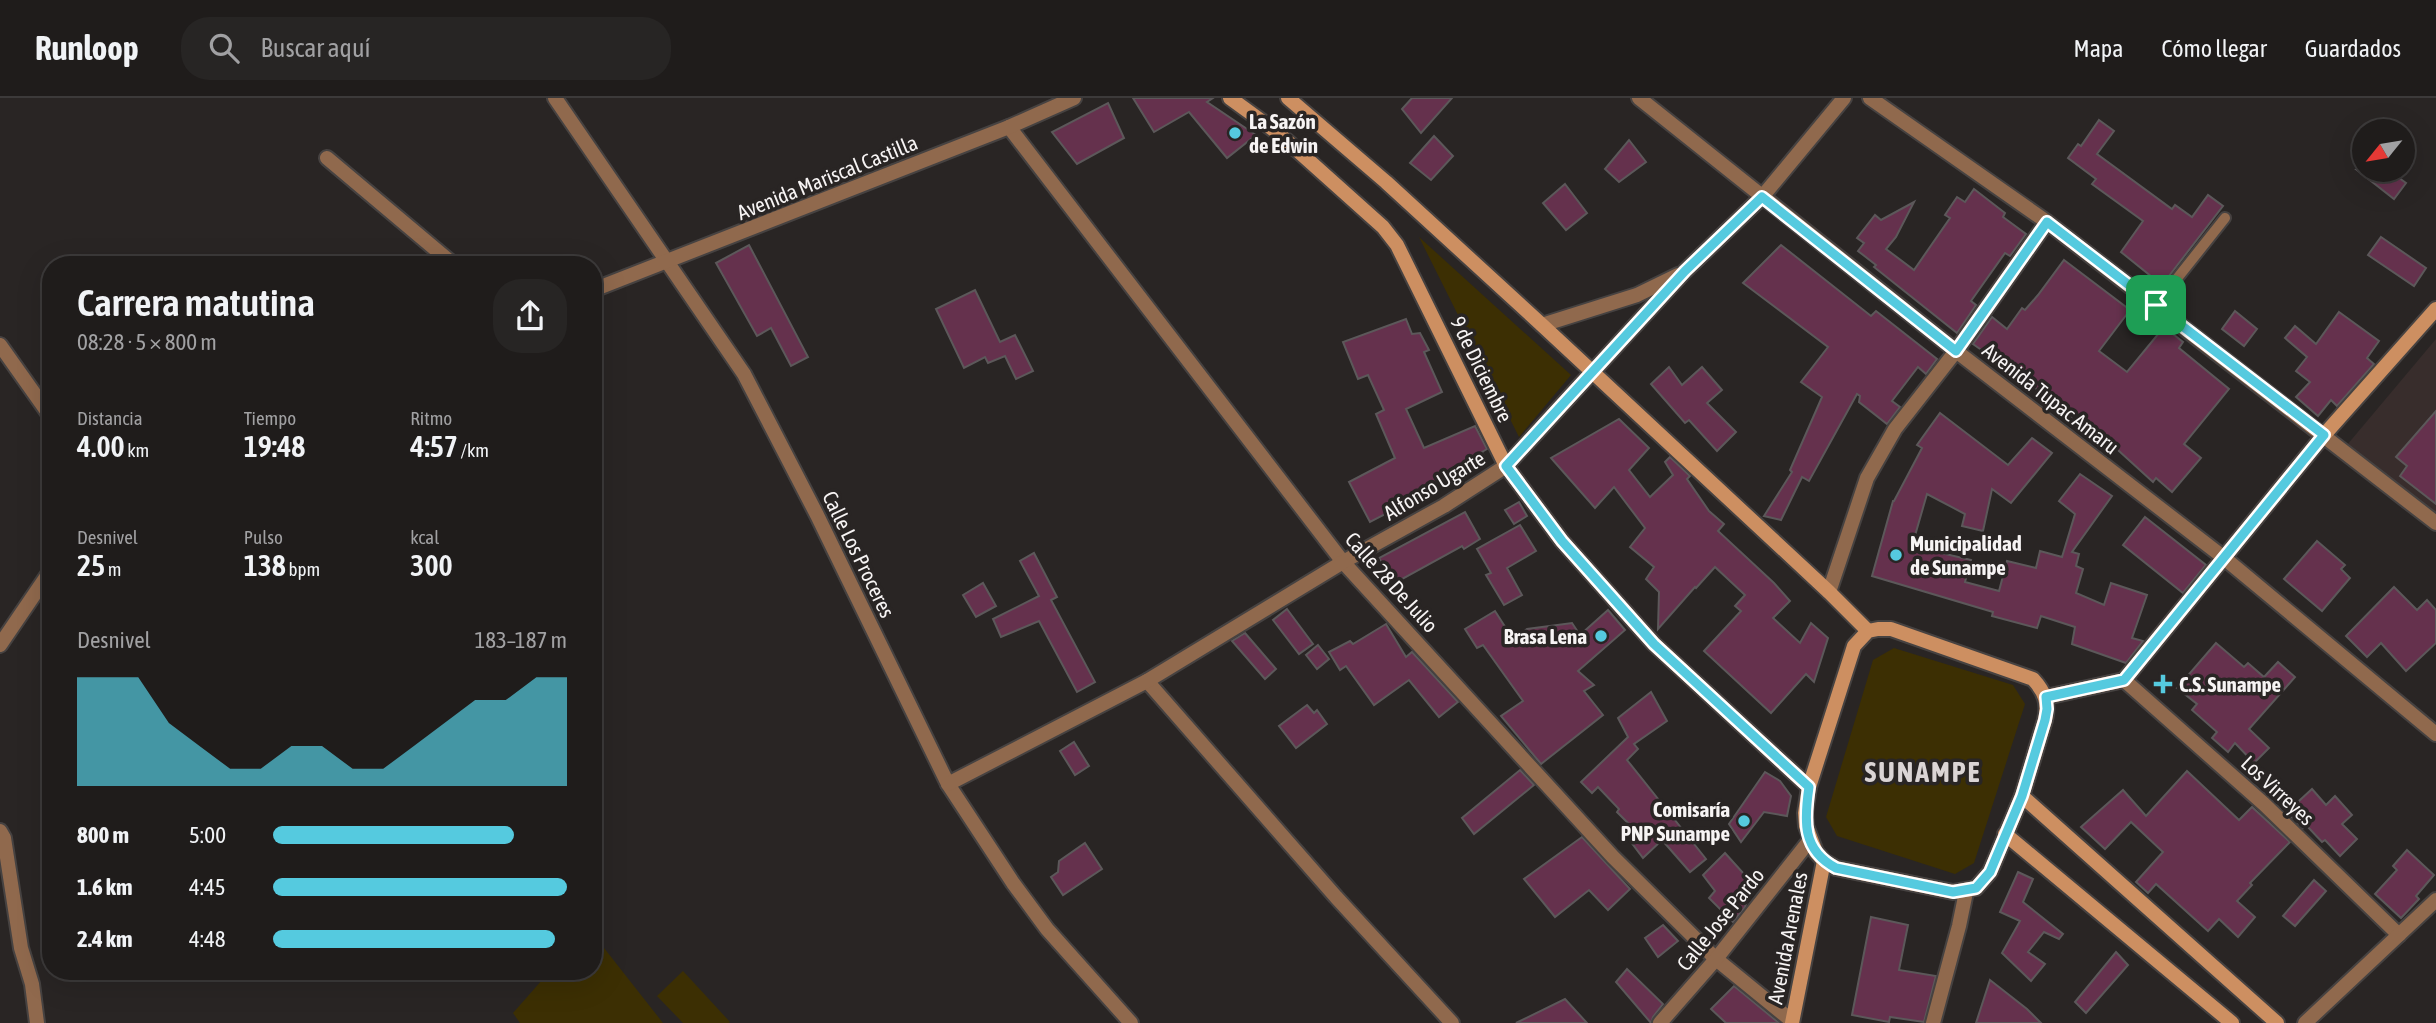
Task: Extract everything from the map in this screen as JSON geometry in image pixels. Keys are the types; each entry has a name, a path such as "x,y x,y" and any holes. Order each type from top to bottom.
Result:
{"main road":[{"name":"9 de Diciembre","path":"1230,98 1278,134 1383,227 1397,245 1506,466 1562,541 1654,644 1809,787"},
{"path":"1288,98 1386,182 1542,325 1868,631"},
{"path":"2046,697 2124,680 2324,435 2436,309"},
{"path":"1891,629 2033,679 2046,697 2045,720 2022,796 1990,872 1976,888 1966,892 1953,892 1836,868 1824,861 1810,840 1805,814 1809,787 1854,646 1868,631 1891,629"},
{"path":"2022,796 2277,1023"},
{"path":"2005,834 2232,1023"},
{"name":"Avenida Arenales","path":"1792,1022 1824,861"}],"street":[{"name":"Calle Los Proceres","path":"555,98 744,374 817,515 948,784 1013,883 1047,929 1131,1023"},
{"name":"Avenida Mariscal Castilla","path":"602,286 1010,127 1074,98"},
{"name":"Avenida Tupac Amaru","path":"1639,98 1956,351 2223,557 2436,734"},
{"name":"Alfonso Ugarte","path":"948,784 1146,681 1343,562 1444,506 1506,466 1685,271 1762,197 1844,98"},
{"path":"1870,98 2047,222 2436,523"},
{"name":"Calle 28 De Julio","path":"1010,127 1343,562 1613,857 1716,959 1792,1022"},
{"path":"327,158 443,256"},
{"path":"1829,592 1867,478 1895,429 1956,351 2047,222"},
{"path":"1542,325 1637,295 1685,271"},
{"path":"0,345 42,404"},
{"path":"0,645 42,583"},
{"name":"Los Virreyes","path":"2124,680 2264,804 2399,935"},
{"path":"1146,681 1335,897 1452,1023"},
{"path":"0,831 4,838 21,948 32,985 37,1023"},
{"name":"Calle Jose Pardo","path":"1660,1023 1716,959 1810,840"},
{"path":"1933,1023 1966,892"},
{"path":"2305,1023 2436,900"}],"lane":[{"path":"2156,305 2225,218"}],"shaded area":[{"path":"1419,237 1571,375 1519,437"},
{"path":"2436,339 2436,513 2347,445"},
{"path":"1894,648 2013,685 2025,704 1974,863 1955,874 1837,836 1826,817 1873,660"},
{"path":"602,945 663,1023 520,1023 513,1013 542,980 602,980"},
{"path":"683,971 729,1023 683,1023 657,996"}],"building":[{"path":"1133,98 1213,98 1207,102 1256,135 1227,158 1189,112 1154,132"},
{"path":"1412,98 1452,98 1421,133 1402,109"},
{"path":"1108,103 1124,138 1077,164 1052,132"},
{"path":"2099,120 2114,131 2097,154 2172,209 2175,205 2192,217 2208,195 2223,206 2162,285 2121,252 2143,221 2092,184 2096,179 2068,158 2078,144 2081,146"},
{"path":"1434,136 1453,156 1431,180 1410,163"},
{"path":"1629,140 1646,162 1619,182 1605,169"},
{"path":"2372,182 2406,183 2394,199"},
{"path":"1565,184 1587,213 1566,230 1543,203"},
{"path":"1974,189 2005,213 2003,217 2026,234 2010,256 2005,253 1971,301 1976,305 1957,333 1874,267 1876,265 1858,251 1864,243 1857,238 1875,215 1881,220 1914,202 1896,237 1886,249 1914,270 1950,218 1945,215 1957,197 1965,202"},
{"path":"2381,237 2426,268 2414,286 2368,255"},
{"path":"749,245 808,357 791,366 771,328 757,336 716,263"},
{"path":"1781,245 1871,316 1876,311 1937,359 1926,374 1918,367 1892,401 1900,407 1887,424 1859,402 1860,396 1857,394 1809,481 1802,477 1781,520 1764,516 1792,472 1790,470 1822,397 1801,382 1828,347 1743,283"},
{"path":"2064,260 2130,310 2099,351 2127,372 2164,327 2183,342 2179,348 2229,389 2184,444 2201,458 2172,492 2156,478 2153,482 2085,420 2081,425 2055,402 1973,344 1992,317 2007,329 2022,308 2025,310 2038,295"},
{"path":"975,290 1000,342 1015,335 1033,371 1016,379 1005,356 988,363 985,357 964,368 936,309"},
{"path":"2235,311 2257,329 2244,346 2222,329"},
{"path":"2339,312 2379,341 2367,358 2374,364 2337,406 2331,400 2318,416 2296,397 2310,382 2296,371 2307,357 2285,338 2295,326 2316,344"},
{"path":"1406,319 1412,334 1420,333 1429,350 1424,352 1442,392 1406,409 1424,448 1475,426 1487,449 1482,452 1487,461 1370,522 1349,482 1395,458 1376,414 1384,410 1368,375 1358,379 1343,342"},
{"path":"1669,367 1682,385 1702,367 1722,390 1707,403 1736,432 1717,451 1689,420 1685,423 1651,384"},
{"path":"2436,411 2436,504 2400,476 2407,466 2396,457"},
{"path":"1940,413 2008,465 2032,438 2052,453 2011,503 1992,489 1983,531 1962,526 1965,514 1927,494 1912,546 1971,560 1965,582 1999,591 2007,561 2036,568 2040,551 2062,557 2075,514 2059,501 2080,474 2112,496 2072,552 2079,554 2076,566 2083,569 2076,593 2104,605 2111,583 2147,595 2132,638 2143,641 2126,663 2072,644 2075,627 2041,616 2037,628 1872,576 1893,501 1922,448 1917,445"},
{"path":"1619,419 1649,448 1629,470 1650,497 1673,475 1665,462 1670,457 1690,476 1687,479 1709,511 1724,524 1718,531 1790,601 1773,618 1800,643 1811,623 1828,638 1814,682 1806,674 1771,713 1704,651 1741,611 1735,606 1745,595 1715,567 1658,629 1659,592 1646,579 1654,567 1630,547 1645,528 1614,487 1595,508 1551,458"},
{"path":"1519,502 1527,516 1514,524 1505,510"},
{"path":"1465,512 1480,539 1395,583 1379,558"},
{"path":"2145,517 2206,565 2183,593 2123,545"},
{"path":"1520,525 1536,551 1507,568 1522,595 1504,605 1486,575 1491,573 1477,549"},
{"path":"2317,541 2345,565 2341,569 2350,578 2322,611 2284,579"},
{"path":"1034,553 1057,597 1051,600 1095,682 1077,692 1039,621 1001,637 993,619 1039,596 1020,561"},
{"path":"983,583 996,606 976,617 963,595"},
{"path":"2394,587 2417,610 2427,600 2436,610 2436,643 2406,671 2381,643 2367,657 2346,636"},
{"path":"1287,609 1313,644 1299,654 1273,620"},
{"path":"1608,610 1625,630 1578,671 1594,685 1584,691 1603,715 1541,764 1501,716 1523,701 1483,645 1477,648 1465,629 1495,611 1513,639 1527,629 1572,623 1580,635"},
{"path":"1386,624 1406,657 1412,652 1458,702 1439,717 1409,680 1374,705 1346,666 1340,670 1329,652 1350,641 1353,644"},
{"path":"1245,633 1276,669 1265,679 1232,641"},
{"path":"2216,643 2244,667 2248,663 2264,677 2278,662 2295,677 2249,729 2269,748 2254,763 2235,743 2228,752 2212,738 2217,732 2192,710 2197,704 2177,688"},
{"path":"1318,645 1329,659 1317,669 1306,655"},
{"path":"1651,692 1667,721 1634,744 1638,749 1627,760 1706,859 1690,872 1662,840 1643,858 1631,842 1639,834 1617,812 1619,809 1598,787 1592,793 1581,782 1628,737 1618,718"},
{"path":"1307,705 1314,713 1317,710 1327,724 1296,748 1279,726"},
{"path":"1074,742 1089,766 1075,775 1060,751"},
{"path":"1520,770 1534,785 1474,834 1462,818"},
{"path":"2187,771 2239,820 2252,807 2290,842 2250,883 2252,885 2237,901 2255,917 2238,937 2219,919 2208,931 2156,884 2148,893 2136,882 2163,852 2131,822 2105,849 2081,827 2123,790 2146,816"},
{"path":"1765,772 1780,781 1791,796 1787,816 1764,812 1741,842 1729,824"},
{"path":"2312,789 2326,805 2335,796 2352,815 2342,824 2357,839 2340,856 2325,840 2322,842 2306,825 2303,828 2287,812"},
{"path":"1582,837 1630,889 1608,910 1589,890 1555,917 1524,879"},
{"path":"1085,843 1102,869 1063,895 1051,877 1058,872 1059,861"},
{"path":"2407,850 2434,875 2416,896 2419,899 2401,918 2375,894 2397,870 2393,866"},
{"path":"1725,853 1753,884 1745,907 1733,922 1709,898 1715,891 1703,875"},
{"path":"2018,872 2033,879 2023,902 2063,934 2059,939 2044,932 2028,952 2045,964 2031,981 2002,953 2020,921 2000,912"},
{"path":"2314,880 2326,891 2295,926 2283,916"},
{"path":"1871,917 1908,925 1899,970 1936,976 1924,1022 1890,1017 1889,1022 1852,1015"},
{"path":"1663,925 1678,941 1658,957 1645,938"},
{"path":"2116,952 2128,965 2086,1013 2075,1002"},
{"path":"1627,969 1663,1004 1651,1023 1616,982"},
{"path":"1990,980 2027,1009 2041,1023 1976,1023"},
{"path":"1734,986 1779,1023 1726,1023 1711,1009"},
{"path":"1565,999 1587,1023 1516,1023"}],"place":[{"name":"La Sazón de Edwin","path":"1235,133"},
{"name":"Municipalidad de Sunampe","path":"1896,555"},
{"name":"Brasa Lena","path":"1601,636"},
{"name":"C.S. Sunampe","path":"2163,684"},
{"name":"Comisaría PNP Sunampe","path":"1744,821"}],"district":[{"name":"SUNAMPE","path":"1923,772"}],"route":[{"path":"1762,197 1956,351 2047,222 2156,305 2324,435 2124,680 2046,697 2045,720 2022,796 1990,872 1976,888 1966,892 1953,892 1836,868 1824,861 1816,852 1805,826 1809,787 1654,644 1562,541 1506,466 1685,271 1762,197"}]}
